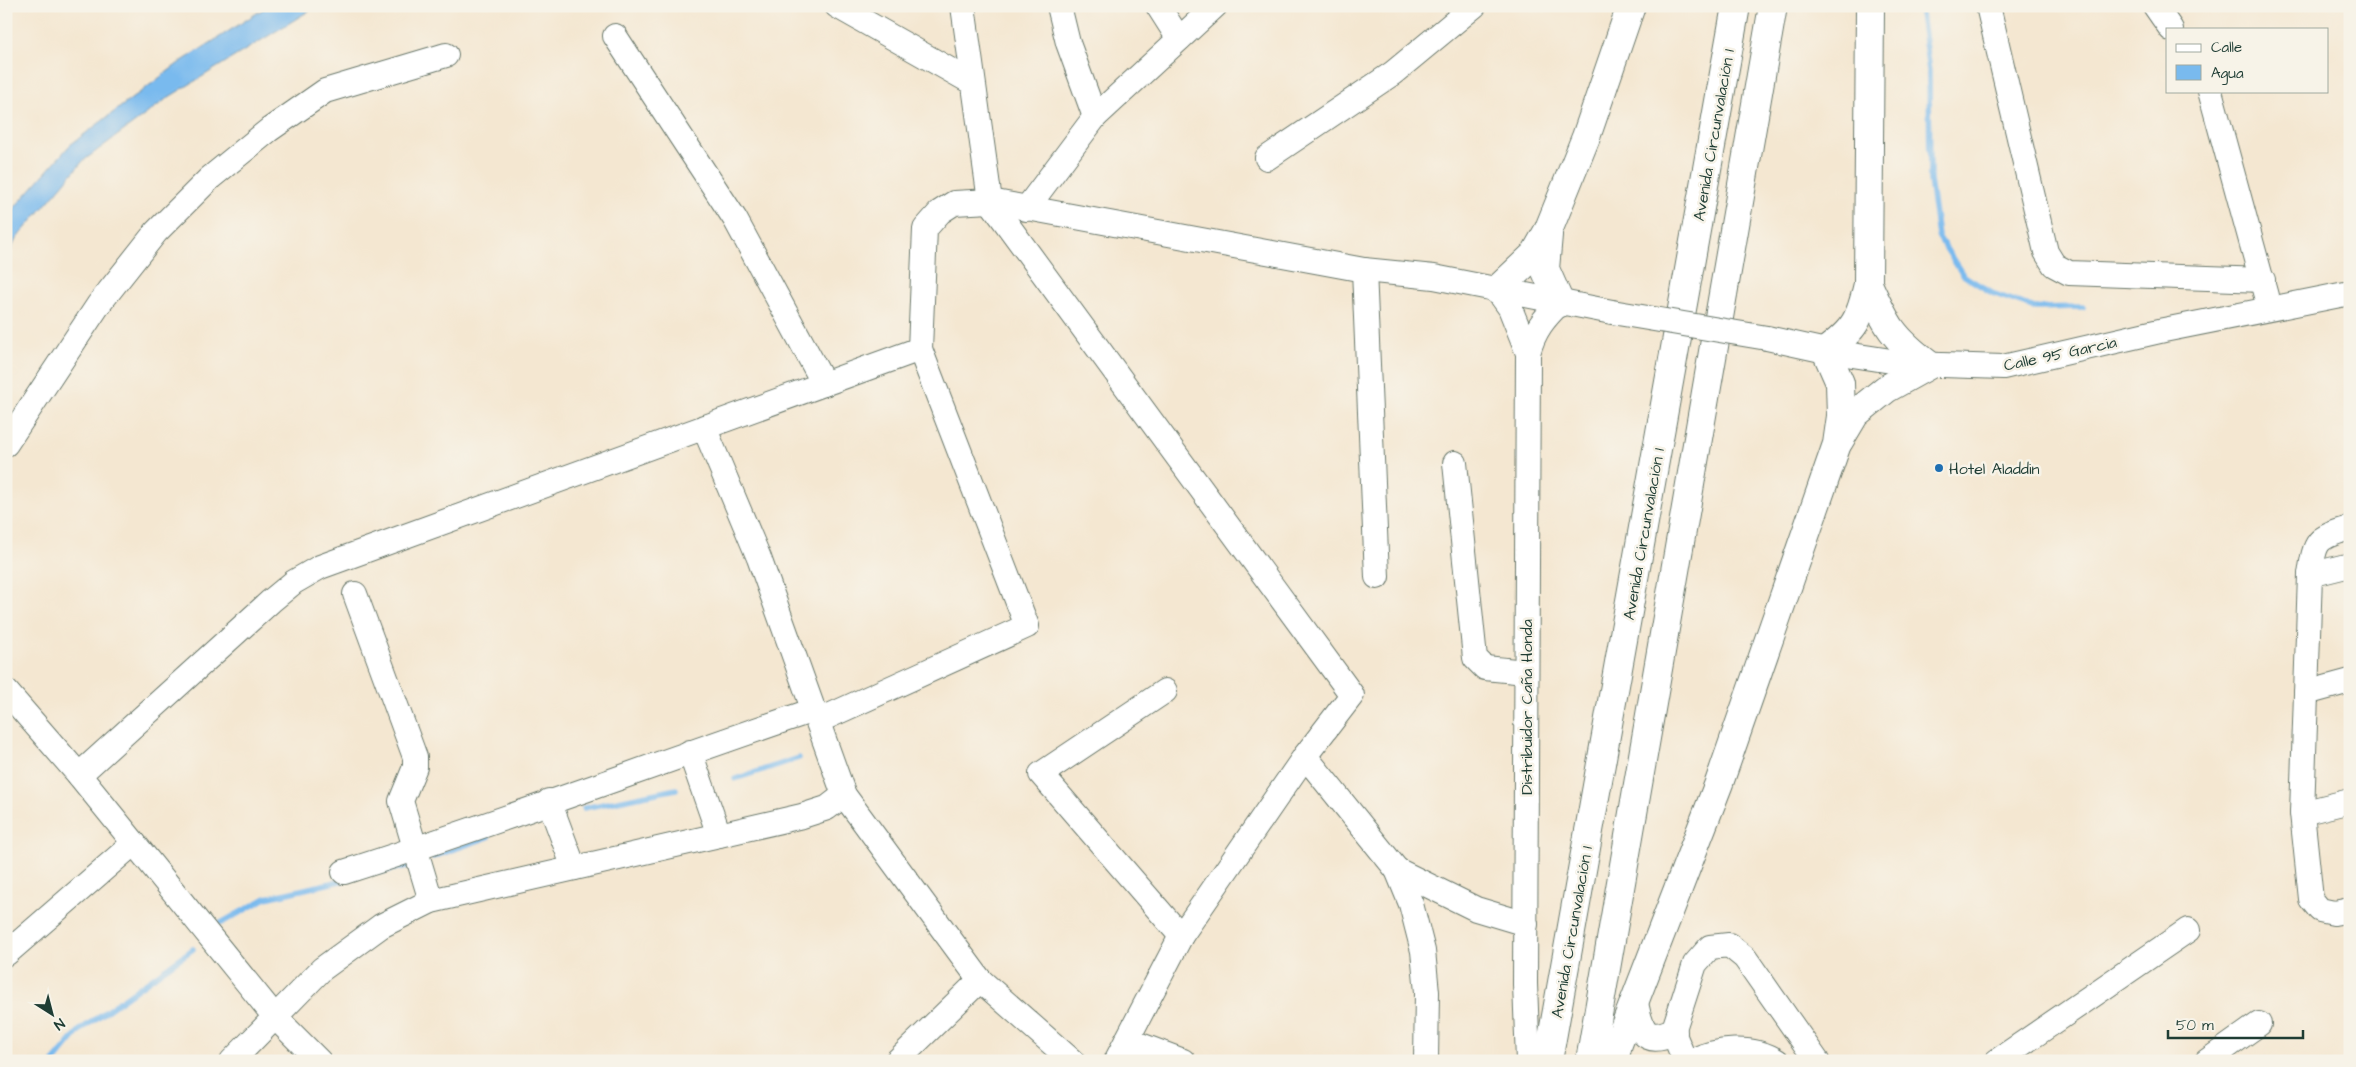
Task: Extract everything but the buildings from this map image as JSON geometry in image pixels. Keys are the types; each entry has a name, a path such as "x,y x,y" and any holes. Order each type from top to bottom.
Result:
{"main road":[{"path":"1497,290 1535,254 1548,232 1586,137 1631,6"},
{"name":"Avenida Circunvalación 1","path":"1548,1061 1736,6"},
{"path":"1590,1061 1773,6"},
{"path":"1614,1061 1618,1044 1718,783 1837,444 1841,416 1840,383 1826,351 1848,334 1862,312 1868,284 1870,6"},
{"path":"1548,232 1545,269 1560,304"},
{"path":"1837,444 1856,414 1886,389 1929,365 1903,345 1887,326 1868,284"},
{"path":"1634,1003 1639,1026 1644,1033 1652,1037 1662,1037 1673,1032"}],"street":[{"path":"837,6 973,83"},
{"path":"963,6 990,201 1352,695 1304,756 1181,936 1116,1061"},
{"path":"1060,6 1068,43 1095,117"},
{"path":"1158,6 1179,39"},
{"path":"1026,209 1095,117 1215,6"},
{"path":"1267,158 1393,73 1474,6"},
{"path":"1988,6 2046,252 2054,265 2069,273 2263,280"},
{"path":"2155,6 2170,28"},
{"path":"615,36 735,219 824,384"},
{"path":"6,444 99,304 156,232 210,178 269,130 325,91 446,55"},
{"path":"2210,92 2263,280 2269,310"},
{"name":"Calle 95 Garcia","path":"920,348 925,229 940,212 954,203 990,201 1364,270 1434,277 1560,304 1767,338 1826,351 1929,365 2003,367 2350,293"},
{"path":"1364,270 1377,577"},
{"name":"Distribuidor Caña Honda","path":"1497,290 1510,308 1528,353"},
{"name":"Distribuidor Caña Honda","path":"1528,1061 1526,672 1528,353 1533,335 1545,317 1560,304"},
{"path":"79,775 271,601 294,582 320,567 920,348 1027,626 816,716 690,752 414,850 344,872"},
{"path":"704,427 760,558 844,795 980,980 1072,1061"},
{"path":"1455,463 1475,658 1485,668 1526,672"},
{"path":"2350,528 2324,536 2318,540 2314,547 2310,575 2302,813 2311,899 2320,910 2334,913 2350,910"},
{"path":"2310,575 2350,565"},
{"path":"355,594 415,757 415,768 400,801 431,901"},
{"path":"2306,693 2350,681"},
{"path":"1165,691 1042,774 1181,936"},
{"path":"6,692 79,775 275,1017 319,1061"},
{"path":"690,752 719,835"},
{"path":"1304,756 1397,870 1411,904 1424,951 1428,992 1426,1061"},
{"path":"232,1061 322,969 380,926 431,901 802,816 826,808 844,795"},
{"path":"549,801 574,868"},
{"path":"2302,813 2350,801"},
{"path":"6,954 134,843"},
{"path":"1397,870 1476,909 1526,924"},
{"path":"1997,1061 2188,930"},
{"path":"1685,1061 1673,1032 1696,964 1710,947 1729,945 1745,958 1817,1061"},
{"path":"897,1061 980,980"},
{"path":"2207,1061 2259,1024"},
{"path":"1127,1040 1183,1061"},
{"path":"1691,1061 1707,1053 1732,1051 1752,1052 1777,1061"}],"water":[{"path":"268,6 317,6 169,97 83,161 16,239 6,261 6,217 70,145 179,63"}],"waterway":[{"path":"1920,6 1929,71 1930,180 1938,236 1963,275 1992,293 2035,308 2083,307"},
{"path":"735,779 799,758"},
{"path":"584,808 676,789"},
{"path":"433,857 488,837"},
{"path":"380,872 407,866"},
{"path":"221,923 266,898 344,880"},
{"path":"54,1061 80,1030 193,949"}],"place":[{"name":"Hotel Aladdin","path":"1939,468"}]}
